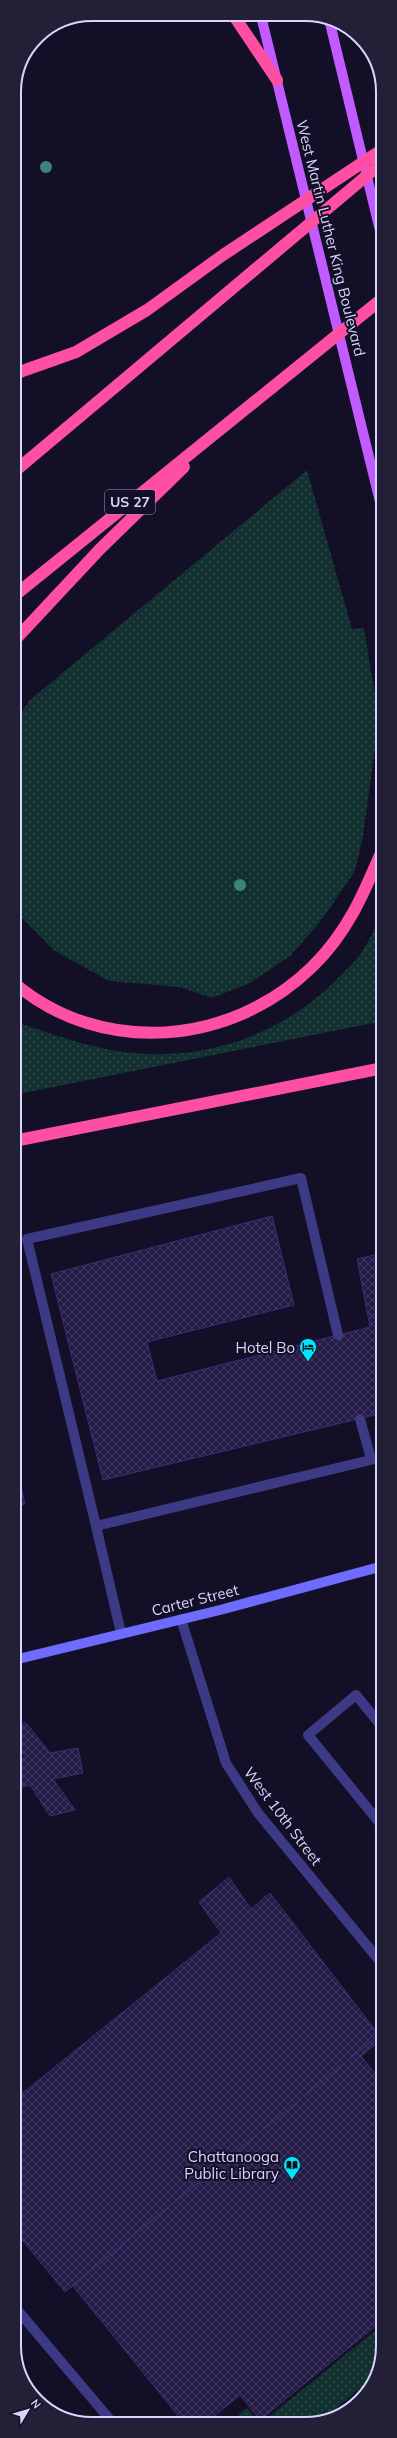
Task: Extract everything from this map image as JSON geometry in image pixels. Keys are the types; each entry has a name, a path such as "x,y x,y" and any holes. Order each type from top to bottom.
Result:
{"highway":[{"path":"237,21 277,80"},
{"path":"21,372 76,352 147,310 223,255 376,154"},
{"path":"21,466 376,168"},
{"name":"US 27","path":"21,590 376,304"},
{"path":"21,634 100,549 247,407"},
{"path":"21,989 31,998 61,1014 91,1025 127,1032 160,1034 206,1028 246,1012 285,989 312,967 335,940 360,904 376,865"},
{"path":"21,1140 376,1069"}],"main road":[{"name":"West Martin Luther King Boulevard","path":"263,21 376,485"},
{"path":"332,26 376,213"},
{"name":"Carter Street","path":"21,1658 181,1619 376,1568"}],"street":[{"path":"121,1633 27,1239 301,1178 338,1335"},
{"path":"360,1419 371,1459"},
{"path":"96,1526 376,1458"},
{"name":"West 10th Street","path":"181,1619 226,1763 258,1813 376,1956"},
{"path":"376,1719 356,1695 308,1735 376,1818"},
{"path":"21,2314 108,2417"}],"green space":[{"path":"307,470 352,629 364,628 375,696 375,749 363,836 355,871 320,922 290,956 250,983 212,998 180,987 109,981 55,951 21,917 21,713 30,700"},
{"path":"376,926 376,1022 21,1094 21,1023 96,1047 130,1053 174,1054 228,1044 254,1035 278,1024 302,1009 323,992 351,965 369,941"},
{"path":"376,2330 374,2364 369,2377 364,2385 332,2412 310,2417 268,2417"},
{"path":"247,2408 255,2417 239,2417 239,2414"}],"building":[{"name":"Hotel Bo","path":"272,1216 294,1305 147,1342 157,1381 370,1327 357,1259 376,1255 376,1415 103,1480 51,1274"},
{"path":"21,1487 25,1504 21,1505"},
{"path":"26,1723 50,1753 78,1748 83,1773 53,1779 75,1810 50,1816 30,1785 21,1787 21,1759 26,1758 21,1751 21,1724"},
{"path":"229,1877 251,1909 270,1893 376,2031 376,2037 65,2292 21,2239 21,2094 221,1933 199,1902"},
{"name":"Chattanooga Public Library","path":"376,2037 376,2044 361,2056 376,2075 376,2326 264,2417 258,2417 240,2395 213,2417 179,2417 72,2285"}],"place":[{"name":"Hotel Bo","path":"308,1362"},
{"name":"Chattanooga Public Library","path":"292,2180"}]}
